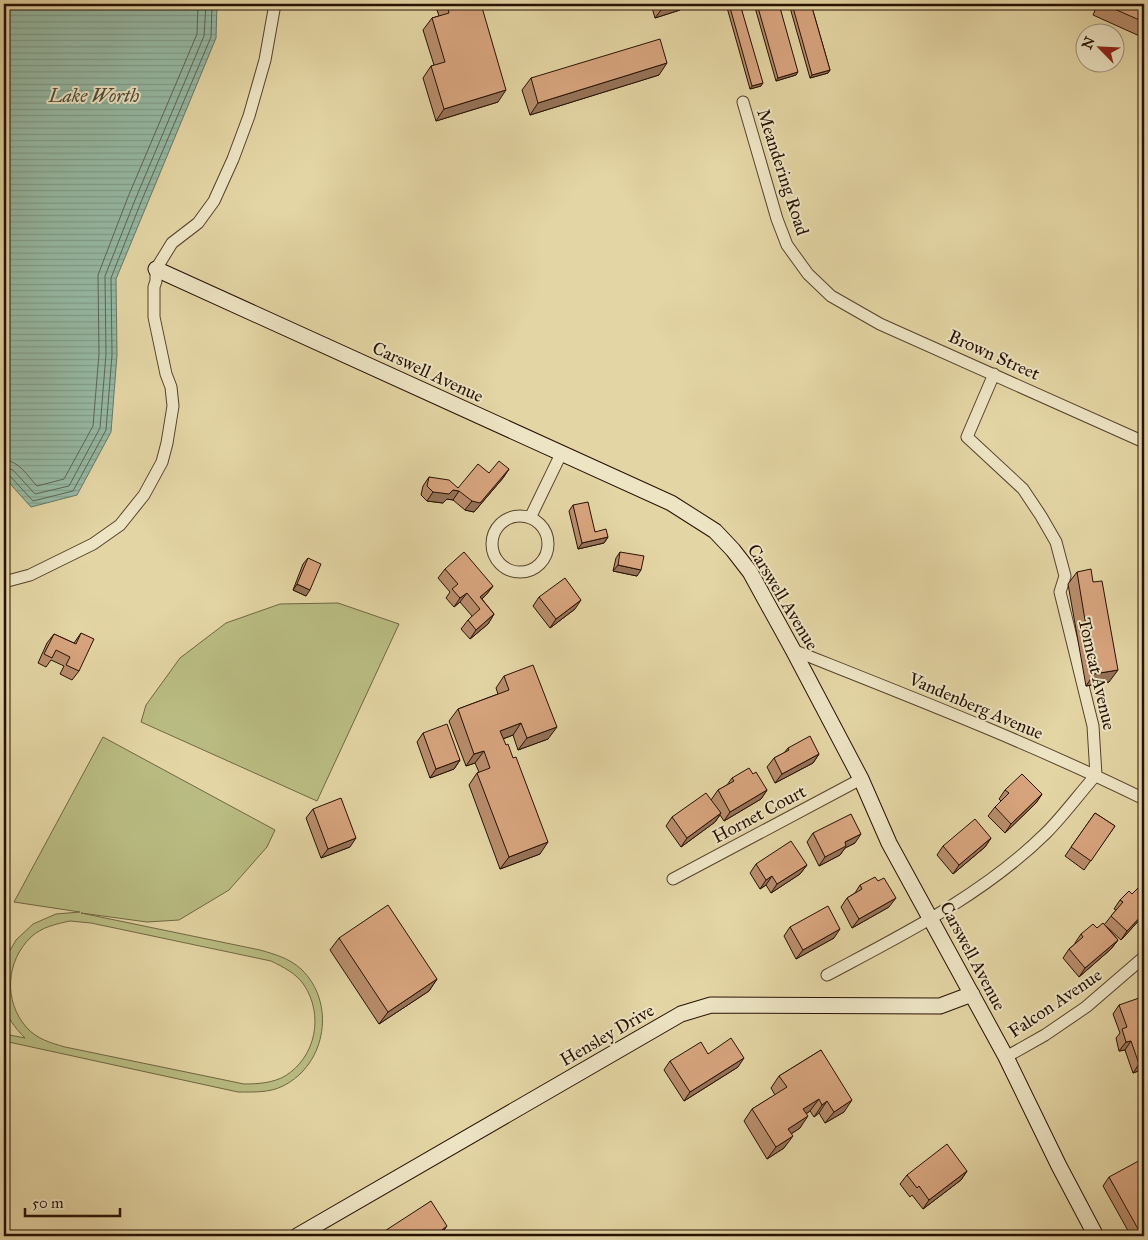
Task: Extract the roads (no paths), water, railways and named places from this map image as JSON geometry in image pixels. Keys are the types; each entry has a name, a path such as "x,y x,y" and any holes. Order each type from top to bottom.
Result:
{"street":[{"path":"4,582 30,575 85,548 120,525 144,495 162,462 173,406 171,387 166,374 154,317 156,269 172,243 198,223 214,200 233,159 250,116 265,60 276,4"},
{"name":"Meandering Road","path":"743,102 777,219 787,246 808,274 831,296"},
{"name":"Carswell Avenue","path":"156,269 671,503 716,531 750,572 793,650 861,779 889,843 1006,1057 1059,1166 1096,1236"},
{"name":"Brown Street","path":"831,296 880,324 1144,442"},
{"name":"Tomcat Avenue","path":"994,374 967,437 1023,488 1056,542 1065,576 1060,592 1093,726 1096,775"},
{"path":"530,518 561,454"},
{"path":"518,516 530,518 542,526 547,534 547,551 543,560 537,566 520,572 503,566 493,550 495,532 508,518 518,516"},
{"name":"Vandenberg Avenue","path":"793,650 1096,775 1144,799"},
{"path":"827,975 932,919 983,885 1012,863 1046,832 1096,775"},
{"name":"Hornet Court","path":"673,879 861,779"},
{"name":"Falcon Avenue","path":"1006,1057 1045,1035 1086,1008 1144,957"},
{"name":"Hensley Drive","path":"297,1236 681,1014 711,1005 940,1006 972,994"}],"water":[{"name":"Lake Worth","path":"4,4 217,4 216,38 116,279 117,355 111,432 77,495 31,507 4,477"}]}
